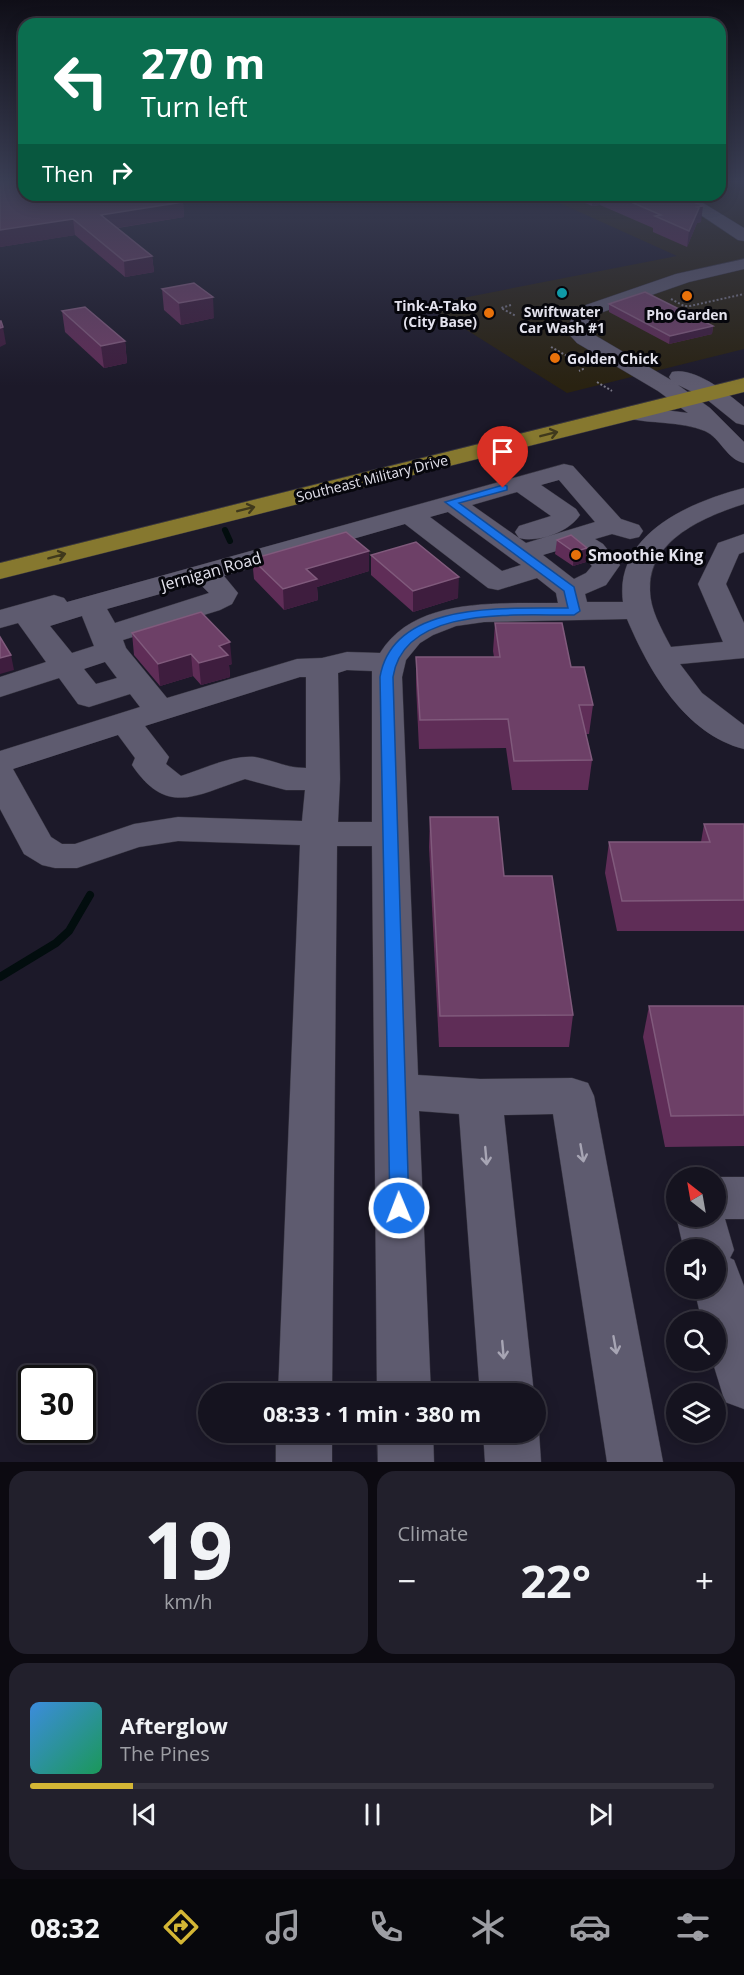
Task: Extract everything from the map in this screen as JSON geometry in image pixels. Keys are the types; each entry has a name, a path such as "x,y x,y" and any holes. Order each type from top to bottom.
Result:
{"main road":[{"name":"Southeast Military Drive","path":"0,548 680,389 744,367"},
{"name":"Southeast Military Drive","path":"0,571 634,413 680,389 713,393 744,385"}],"street":[{"path":"701,258 637,284 590,314 578,324 576,331 584,339 680,389 744,456"},
{"path":"637,284 744,264"},
{"path":"724,268 744,278"},
{"path":"713,393 744,418"},
{"path":"634,413 679,418 715,427"},
{"name":"Jernigan Road","path":"64,665 32,622 564,471 612,525"},
{"path":"409,514 498,582 522,554 567,515 520,483"},
{"path":"744,496 702,510 677,523 658,539 644,558 635,585 639,610 674,682 697,707 744,739"},
{"path":"451,502 522,554 572,601"},
{"path":"702,510 744,532"},
{"path":"522,554 612,525 658,539"},
{"path":"405,547 438,537"},
{"path":"572,601 603,575 606,565 594,550 574,537"},
{"path":"660,657 741,650 712,584 728,549 744,542"},
{"path":"0,688 64,665 109,643 222,598 224,593 205,572"},
{"path":"404,1383 386,677 388,663 395,650 407,638 441,621 572,601 639,610"},
{"path":"0,619 56,604 96,613 109,643 135,681 160,711"},
{"path":"0,762 297,668 322,667 346,661 388,663"},
{"path":"64,665 89,697 135,681"},
{"path":"305,1383 319,834 323,779 322,667"},
{"path":"125,722 152,757 149,765 159,778 171,787 181,788 242,768 255,768 286,779 323,779"},
{"path":"0,775 37,845 55,856 77,856 134,836 178,829 390,834"},
{"path":"397,1092 480,1097 572,1096 635,1462"},
{"path":"480,1097 506,1383"},
{"path":"726,1198 744,1198"},
{"path":"722,1299 744,1383"},
{"path":"304,1443 304,1462"},
{"path":"405,1443 406,1462"},
{"path":"512,1443 513,1462"}],"path":[{"path":"668,298 684,306 690,306 744,294"},
{"path":"511,305 501,307 516,316"},
{"path":"551,347 584,367 579,371"},
{"path":"597,382 612,391"}],"shaded area":[{"path":"662,249 744,249 744,349 567,393 427,305 677,256"}],"building":[{"path":"110,249 144,249 152,256 124,261"},
{"path":"194,283 213,297 179,303 162,289"},
{"path":"645,292 713,326 670,336 609,304"},
{"path":"85,307 125,341 101,346 62,311"},
{"path":"346,532 369,551 306,569 317,579 283,589 252,559"},
{"path":"571,535 587,548 574,552 557,540"},
{"path":"416,542 459,577 413,591 371,555"},
{"path":"201,612 230,642 219,646 228,655 199,663 191,654 158,664 132,633"},
{"path":"495,623 562,623 571,667 584,667 593,705 579,705 592,760 514,761 508,719 420,720 416,657 500,657"},
{"path":"0,637 11,655 0,658"},
{"path":"430,817 498,817 504,876 552,876 573,1015 440,1016"},
{"path":"704,824 744,824 744,900 622,901 609,842 710,842"},
{"path":"649,1006 744,1006 744,1115 671,1116"}],"waterway":[{"path":"225,530 230,541"},
{"path":"0,977 56,943 69,931 90,895"}],"place":[{"name":"Swiftwater Car Wash #1","path":"562,293"},
{"name":"Pho Garden","path":"687,296"},
{"name":"Tink-A-Tako (City Base)","path":"489,313"},
{"name":"Golden Chick","path":"555,358"},
{"name":"Smoothie King","path":"576,555"}],"route":[{"path":"399,1208 386,677 388,663 395,650 422,628 462,615 574,611 570,590 522,552 451,502 503,488"}]}
